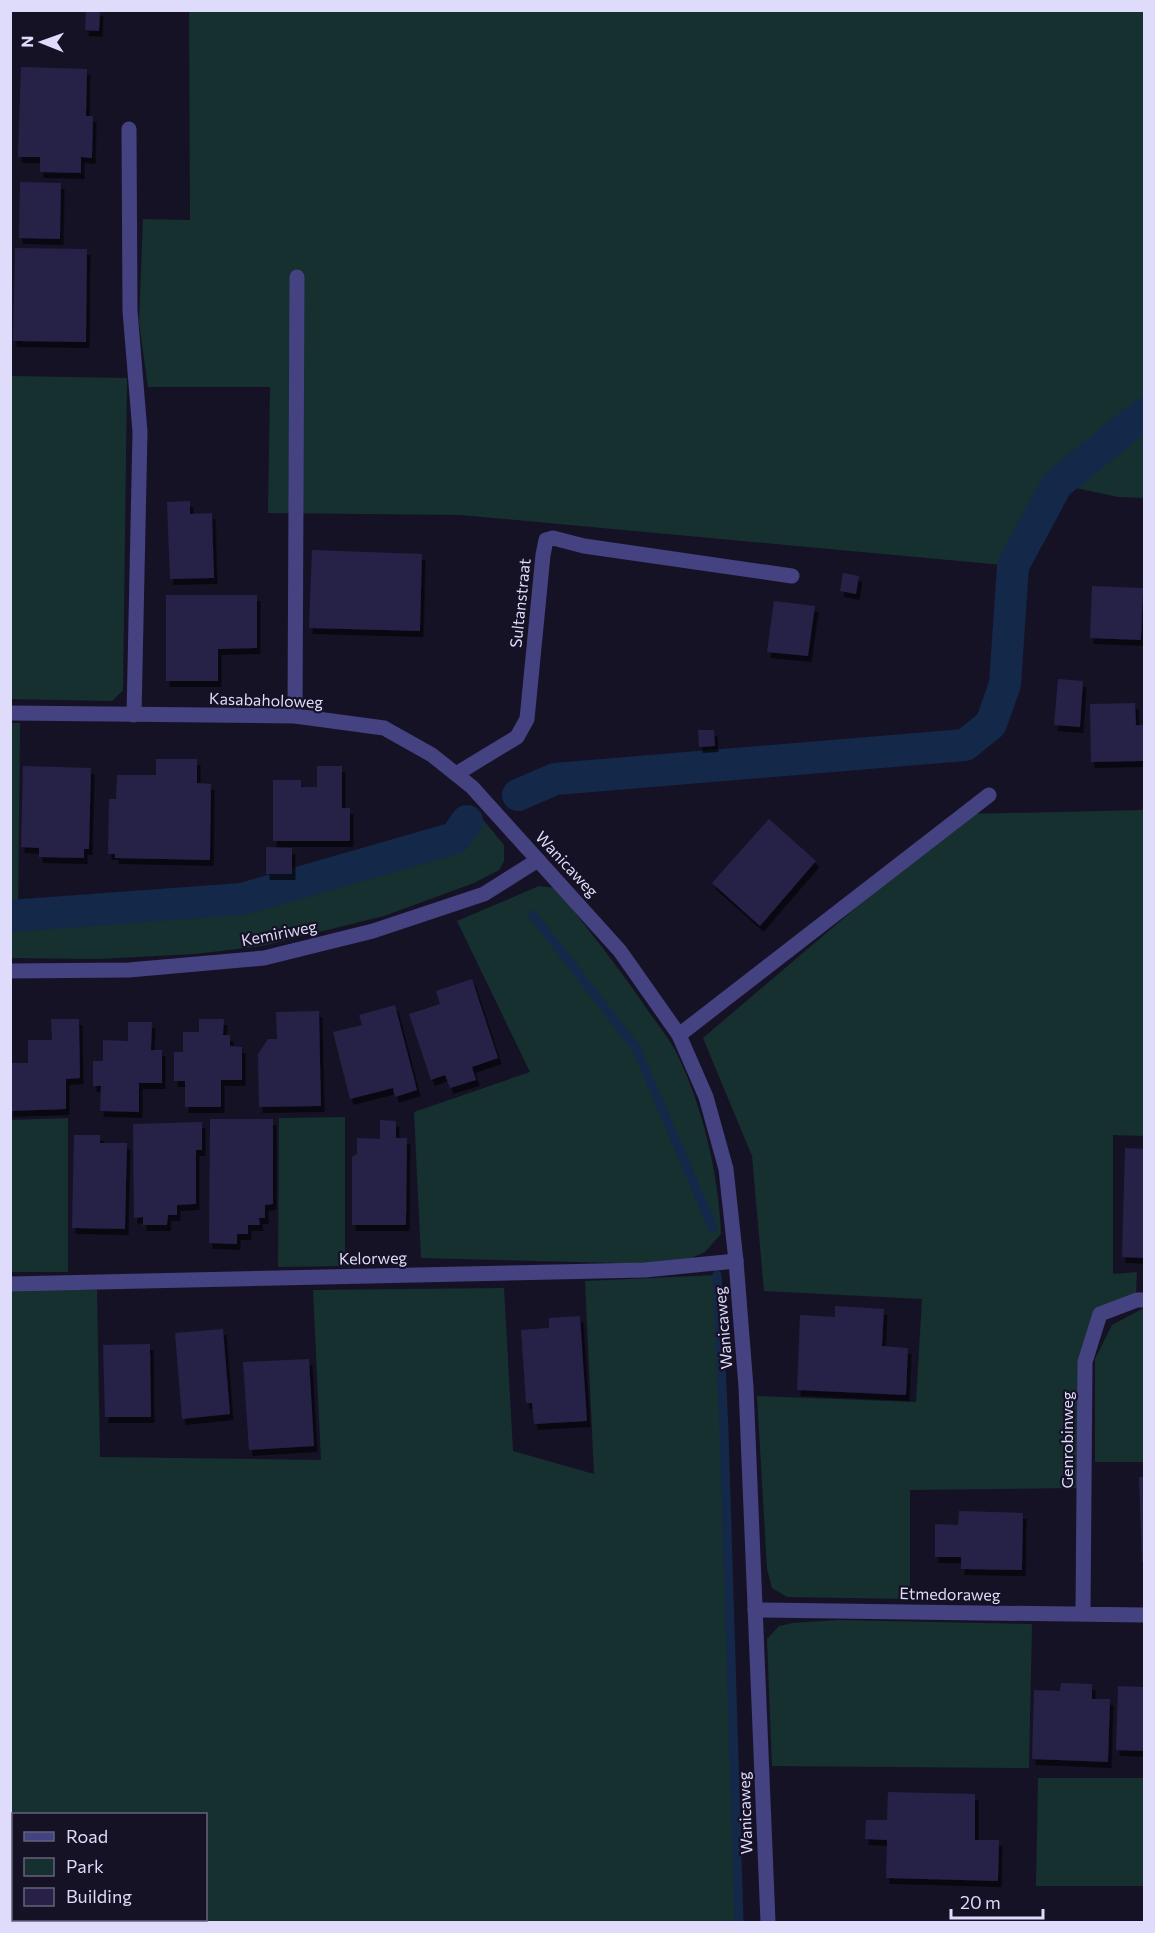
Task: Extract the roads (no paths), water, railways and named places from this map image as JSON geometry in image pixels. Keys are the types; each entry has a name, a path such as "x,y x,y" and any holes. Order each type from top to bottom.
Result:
{"street":[{"path":"129,129 130,311 140,432 134,716"},
{"path":"295,716 297,277"},
{"name":"Sultanstraat","path":"456,774 517,737 527,719 546,540 553,538 585,546 792,576"},
{"name":"Kasabaholoweg","path":"10,712 134,716 295,716 384,728 432,755 472,787 491,808"},
{"path":"679,1035 989,795"},
{"name":"Wanicaweg","path":"491,808 620,951 679,1035 706,1097 726,1169 746,1387 768,1923"},
{"name":"Kemiriweg","path":"10,971 129,970 264,958 373,931 484,894 538,860"},
{"name":"Kelorweg","path":"10,1284 645,1270 736,1261"},
{"name":"Genrobinweg","path":"1083,1614 1085,1362 1100,1314 1137,1300 1144,1300"},
{"name":"Etmedoraweg","path":"755,1610 1144,1615"}],"waterway":[{"path":"518,795 555,779 965,745 991,724 1005,684 1013,566 1057,484 1144,414"},
{"path":"10,916 242,899 455,838 467,821"},
{"path":"533,915 636,1048 713,1228"},
{"path":"717,1275 739,1922"}]}
